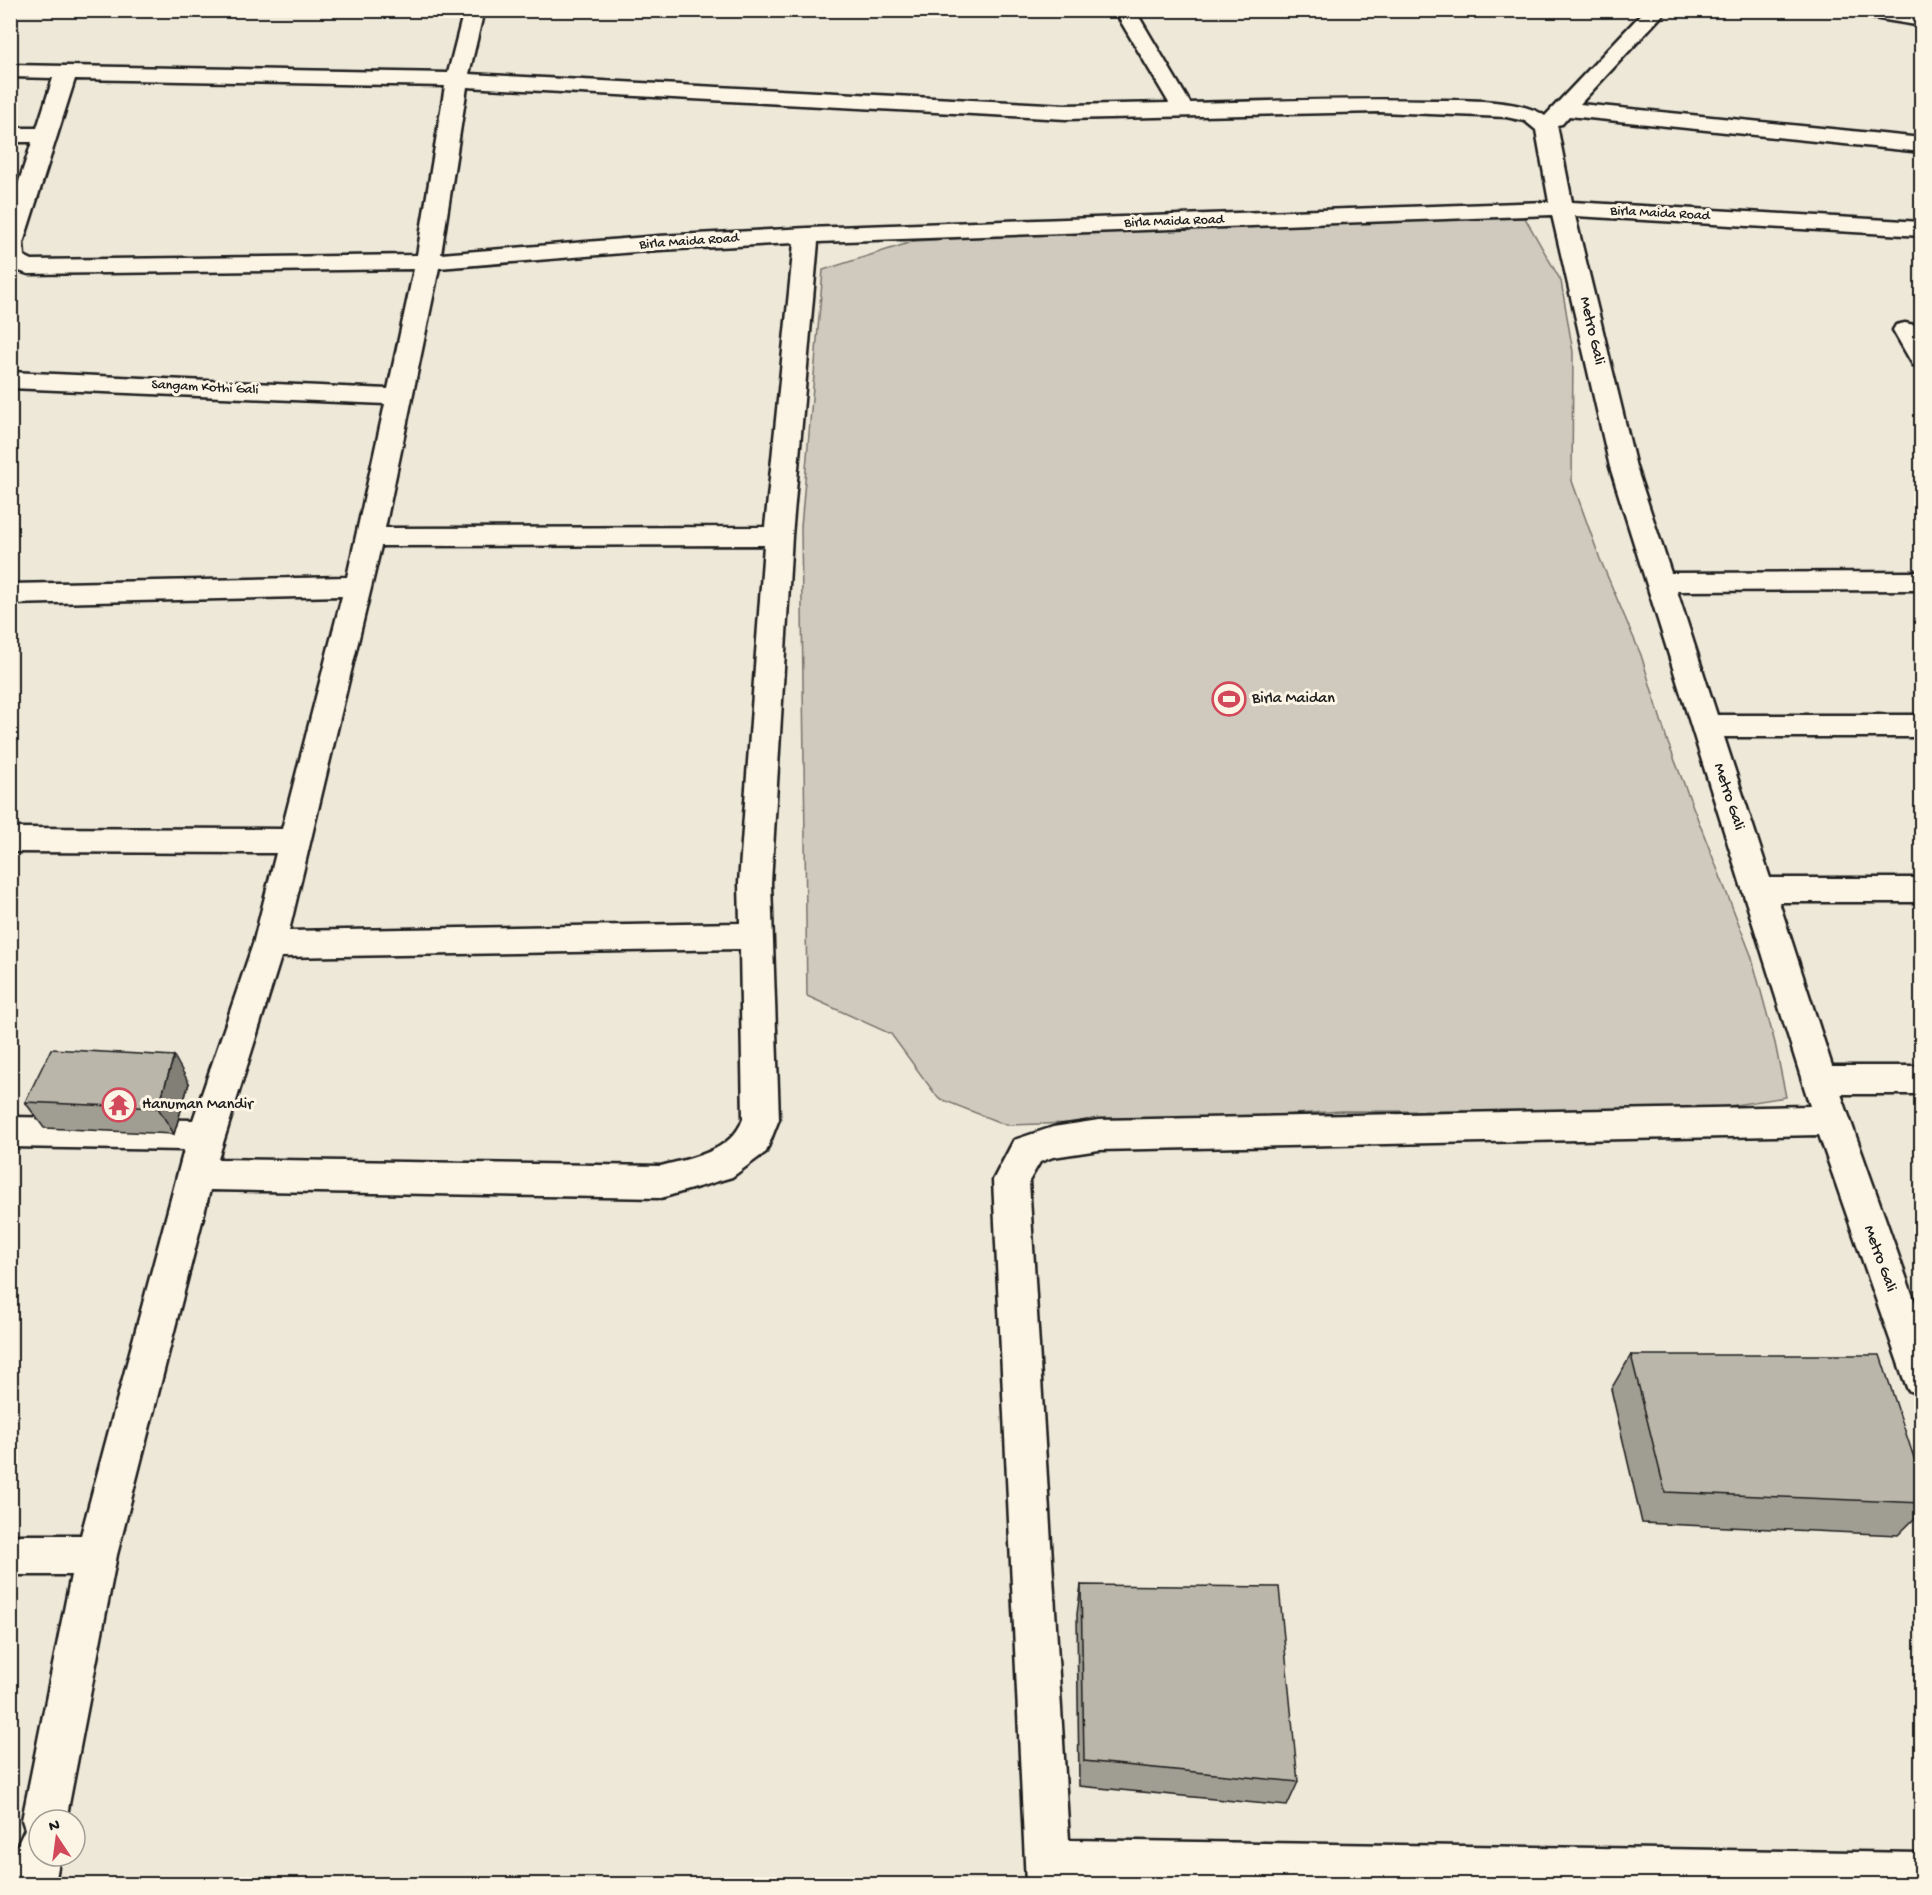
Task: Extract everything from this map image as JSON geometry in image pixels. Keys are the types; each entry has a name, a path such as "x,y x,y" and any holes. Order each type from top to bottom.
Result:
{"street":[{"path":"46,1808 96,1555 206,1135 269,944 371,537 428,262 457,80 474,10"},
{"path":"1124,10 1184,110"},
{"path":"10,71 457,80 1066,112 1379,105 1471,107 1532,116 1547,127 1657,10"},
{"path":"1861,10 1922,20"},
{"path":"10,135 45,135 66,72"},
{"path":"1564,109 1922,145"},
{"name":"Metro Gali","path":"1547,127 1562,208 1623,467 1831,1120 1910,1314 1922,1377"},
{"name":"Birla Maida Road","path":"45,135 11,243 12,259 28,267 428,262 659,243 807,235 1562,208 1922,229"},
{"path":"195,1174 661,1182 719,1166 753,1141 760,1119 755,883 778,536 807,235"},
{"path":"1905,330 1922,360"},
{"name":"Sangam Kothi Gali","path":"10,380 400,397"},
{"path":"371,537 778,536"},
{"path":"1660,582 1922,581"},
{"path":"10,594 359,586"},
{"path":"1705,726 1922,726"},
{"path":"10,840 295,841"},
{"path":"1758,890 1922,890"},
{"path":"269,944 756,936"},
{"path":"1819,1080 1922,1080"},
{"path":"1831,1120 1099,1135 1053,1142 1027,1151 1011,1180 1049,1873 1922,1876"},
{"path":"10,1132 206,1135"},
{"path":"10,1554 96,1555"},
{"path":"32,1884 35,1868"}],"shaded area":[{"name":"Birla Maidan","path":"1419,217 1525,218 1561,281 1573,352 1572,481 1600,559 1641,655 1668,743 1751,955 1775,1043 1786,1097 1691,1112 1342,1111 1231,1118 1006,1125 938,1098 891,1034 807,996 801,527 823,270 915,241 1082,231 1295,226"}],"building":[{"path":"51,1049 174,1056 158,1108 25,1102"},
{"path":"1631,1355 1880,1355 1922,1482 1922,1503 1665,1492"},
{"path":"1081,1585 1279,1587 1298,1782 1084,1761"}],"place":[{"name":"Birla Maidan","path":"1229,699"},
{"name":"Hanuman Mandir","path":"119,1105"}]}
